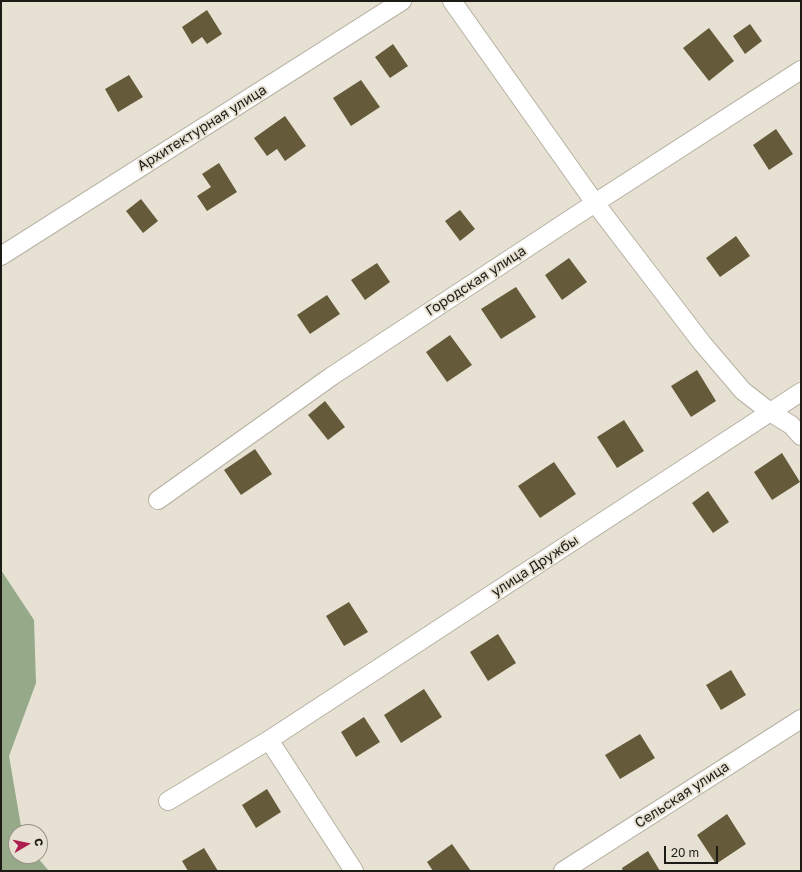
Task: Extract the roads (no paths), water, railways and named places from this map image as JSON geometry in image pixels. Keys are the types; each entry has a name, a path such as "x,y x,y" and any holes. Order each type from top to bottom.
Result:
{"street":[{"name":"Архитектурная улица","path":"1,256 402,1"},
{"path":"452,1 595,203 702,343 743,391 770,412 791,425 801,436"},
{"name":"Городская улица","path":"158,500 332,376 801,70"},
{"name":"улица Дружбы","path":"168,801 269,740 801,392"},
{"name":"Сельская улица","path":"563,871 801,719"},
{"path":"269,740 354,871"}]}
